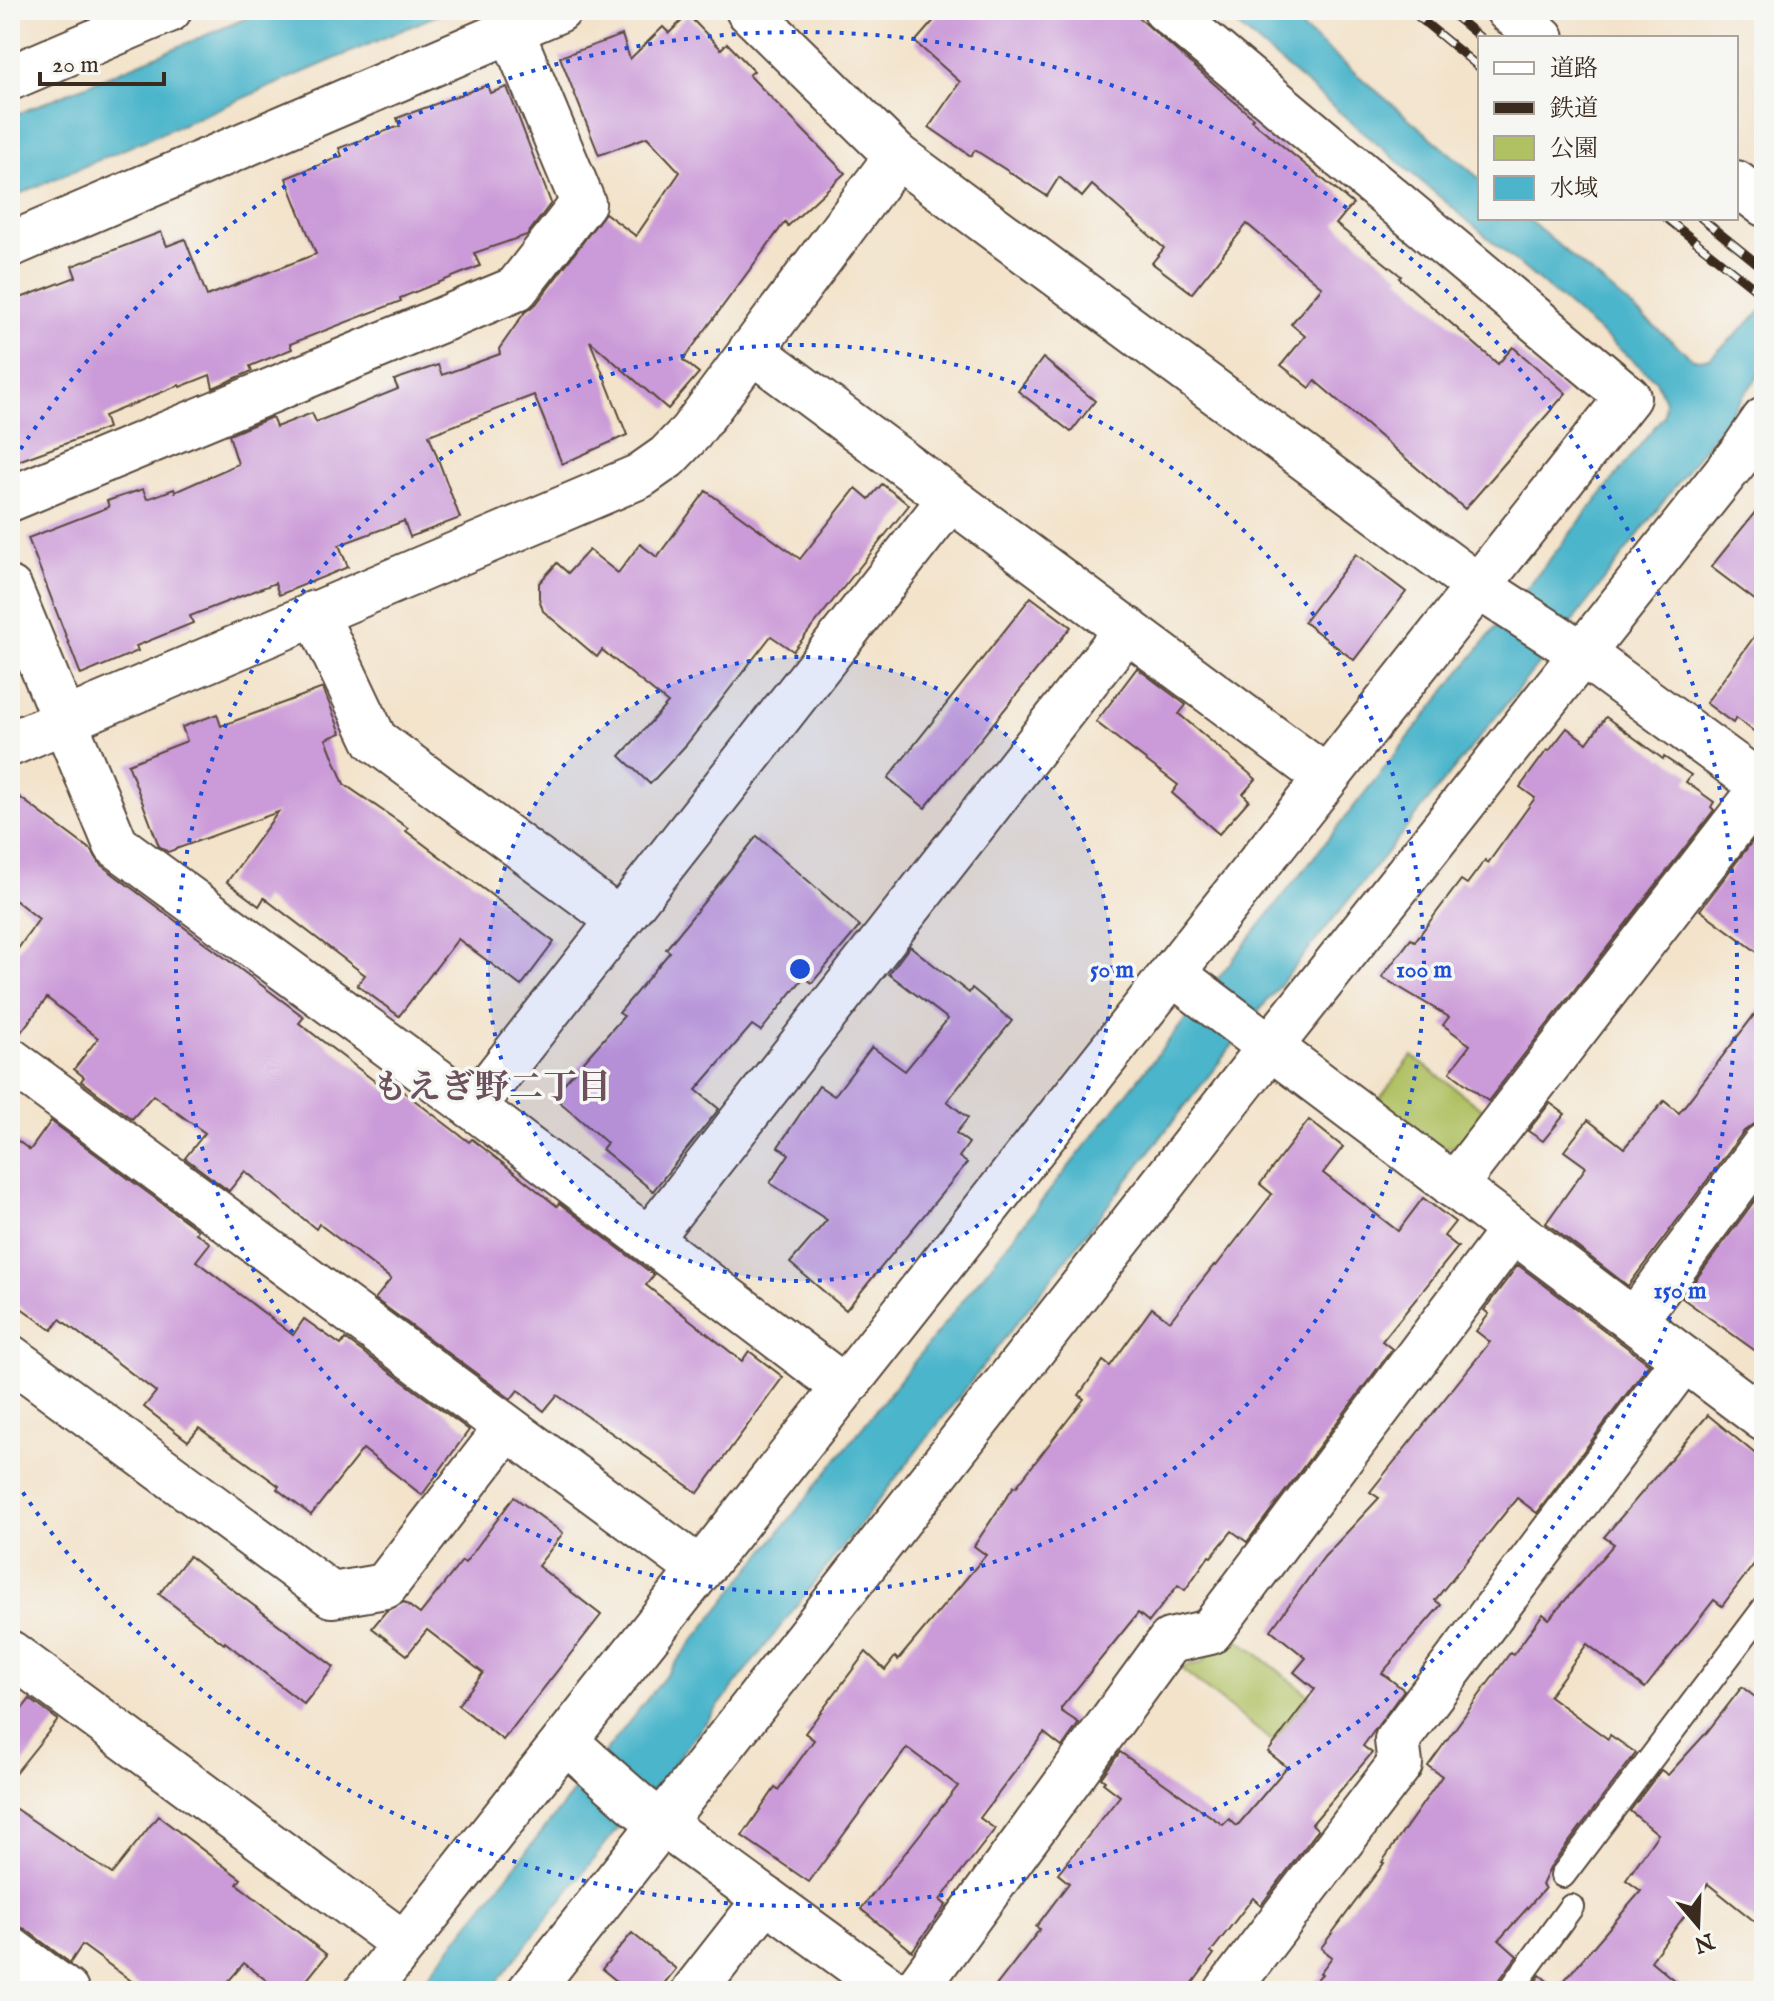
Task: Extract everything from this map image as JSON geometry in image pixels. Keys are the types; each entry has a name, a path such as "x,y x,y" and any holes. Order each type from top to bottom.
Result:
{"street":[{"path":"10,78 169,10"},
{"path":"10,245 559,10"},
{"path":"748,10 897,156 1491,595 1573,647 1764,787 1454,1186"},
{"path":"367,1991 404,1944 577,1750 699,1569 844,1387 1184,983 1325,777 1491,595 1628,397 1166,10"},
{"path":"1508,10 1540,36"},
{"path":"10,499 516,289 583,203 511,30"},
{"path":"10,744 640,476 667,457 691,432 897,156"},
{"path":"1738,184 1764,204"},
{"path":"751,350 1325,777"},
{"path":"530,1991 651,1815 1260,1040 1573,647 1757,447"},
{"path":"473,1107 950,499"},
{"path":"10,589 116,845 473,1107 844,1387"},
{"path":"315,613 375,740 619,920"},
{"path":"649,1239 1127,629"},
{"path":"1184,983 1764,1419"},
{"path":"10,1060 699,1569"},
{"path":"1634,1321 1764,1146"},
{"path":"915,1991 1170,1641 1210,1632 1512,1231"},
{"path":"10,1357 332,1595 385,1586 507,1428"},
{"path":"1227,1991 1400,1764 1397,1740 1684,1359"},
{"path":"10,1653 404,1944"},
{"path":"577,1750 651,1815 892,1991"},
{"path":"694,1991 766,1899"},
{"path":"16,1966 66,1991"}],"lane":[{"path":"1563,1875 1764,1609"},
{"path":"1510,1991 1571,1907"}],"green space":[{"path":"1412,1056 1485,1111 1460,1145 1442,1149 1378,1101"},
{"path":"1227,1630 1309,1695 1273,1742 1179,1667 1202,1663"}],"water":[{"path":"266,10 449,10 10,198 10,117"},
{"path":"1219,10 1281,10 1478,177 1478,220 1528,220 1693,359 1710,358 1764,307 1763,370 1573,621 1259,1011 654,1789 647,1791 490,1991 416,1991 1664,415 1665,401 1656,380"}],"building":[{"path":"943,10 1130,10 1253,118 1251,120 1353,204 1336,224 1401,276 1399,278 1498,364 1513,347 1566,393 1465,509 1315,381 1310,388 1281,365 1305,336 1291,324 1322,287 1247,224 1192,293 1152,263 1164,248 1092,185 1082,197 1059,177 1047,196 975,150 971,156 929,127 960,82 915,42"},
{"path":"688,15 721,49 727,43 754,71 749,75 845,173 788,226 785,222 683,360 699,373 668,409 590,341 627,435 562,464 534,395 429,435 460,518 410,537 404,521 339,545 348,567 279,595 275,583 190,616 193,623 136,646 138,651 81,675 28,538 109,507 107,501 143,489 147,499 174,489 175,492 238,464 229,435 272,417 276,427 312,413 316,422 398,389 394,380 438,365 442,375 500,354 499,349 525,312 536,304 605,213 636,236 680,172 647,137 599,155 560,57 622,35 630,59 663,27 669,33"},
{"path":"487,85 490,93 507,87 551,203 527,235 474,253 480,266 290,344 292,349 250,366 252,371 213,388 210,375 179,385 104,416 108,428 10,464 10,302 76,277 72,266 161,232 167,246 185,239 207,296 316,254 286,178 342,156 339,148 400,126 397,118"},
{"path":"1043,358 1095,401 1071,432 1018,391"},
{"path":"882,484 909,505 793,651 771,636 686,745 650,784 620,756 668,703 602,650 597,657 543,611 539,583 557,563 568,573 589,550 618,573 640,544 657,557 706,491 800,559 856,488 869,499"},
{"path":"1764,501 1764,607 1711,567"},
{"path":"1356,554 1406,592 1354,660 1304,622"},
{"path":"1031,597 1071,627 925,808 888,778"},
{"path":"1764,623 1764,739 1736,718 1733,723 1706,703"},
{"path":"1137,668 1186,705 1179,714 1256,779 1243,794 1249,800 1219,834 1172,793 1178,785 1096,722"},
{"path":"323,688 341,733 326,739 344,784 408,828 406,831 554,942 521,986 458,939 399,1016 357,985 365,975 264,898 259,906 227,882 278,812 168,852 159,846 128,764 187,741 182,727 217,714 221,726"},
{"path":"1606,717 1663,759 1691,775 1686,782 1714,802 1711,807 1714,810 1488,1101 1450,1072 1470,1045 1443,1025 1449,1017 1382,977 1411,939 1415,941 1461,880 1467,884 1485,860 1488,863 1535,798 1520,787 1547,750 1567,728 1587,743"},
{"path":"10,790 92,851 101,865 304,1017 299,1023 390,1093 396,1086 654,1275 646,1285 742,1361 749,1351 783,1377 698,1493 557,1395 544,1411 518,1390 511,1399 375,1299 391,1279 319,1224 316,1229 245,1171 229,1191 185,1158 205,1133 153,1095 132,1119 81,1081 84,1077 74,1069 98,1038 47,998 17,1037 10,1035 10,960 39,919 10,896"},
{"path":"757,836 860,926 812,983 804,977 761,1031 752,1025 696,1090 719,1109 653,1191 602,1149 607,1143 553,1096 624,1016 619,1013 670,952 666,949"},
{"path":"1754,839 1764,847 1764,957 1700,910"},
{"path":"910,946 969,993 972,988 1012,1021 947,1101 968,1118 956,1133 969,1143 959,1157 967,1163 846,1310 790,1263 827,1220 770,1183 789,1154 778,1147 819,1086 834,1096 872,1047 905,1071 948,1019 889,974"},
{"path":"1764,1002 1764,1112 1756,1123 1744,1131 1628,1286 1546,1223 1586,1167 1564,1151 1588,1120 1624,1148 1664,1101 1679,1113"},
{"path":"1550,1103 1565,1114 1543,1141 1528,1131"},
{"path":"1309,1120 1343,1147 1323,1173 1398,1231 1423,1198 1455,1222 1444,1236 1458,1247 1382,1341 1392,1349 1247,1542 1232,1531 1209,1556 1185,1590 1178,1585 1149,1622 1138,1613 1061,1708 1079,1723 1062,1747 1044,1733 980,1818 995,1829 940,1900 946,1905 912,1951 861,1909 958,1786 907,1748 809,1882 742,1836 814,1740 805,1733 866,1652 885,1670 895,1657 898,1660 986,1555 974,1546 1014,1486 1084,1399 1079,1395 1103,1361 1110,1366 1152,1308 1170,1321 1216,1266 1272,1194 1260,1184"},
{"path":"51,1121 198,1230 196,1233 210,1243 196,1261 293,1335 304,1319 341,1345 345,1339 469,1430 422,1495 363,1449 311,1515 277,1489 279,1486 199,1428 188,1441 144,1407 156,1392 60,1319 52,1330 10,1300 10,1135 30,1150"},
{"path":"1761,1192 1764,1195 1764,1357 1682,1298"},
{"path":"1518,1265 1649,1364 1537,1513 1517,1498 1435,1600 1441,1605 1382,1673 1404,1690 1363,1746 1372,1753 1312,1824 1318,1830 1261,1905 1253,1898 1211,1952 1214,1954 1187,1991 992,1991 1040,1929 1036,1927 1069,1883 1058,1874 1120,1796 1101,1778 1120,1752 1223,1825 1229,1819 1237,1826 1287,1767 1268,1752 1315,1689 1294,1672 1306,1658 1271,1630 1324,1557 1379,1498 1370,1492 1490,1342 1476,1331 1489,1314 1484,1310"},
{"path":"1708,1415 1764,1461 1764,1551 1722,1606 1714,1600 1645,1688 1587,1644 1549,1696 1608,1739 1610,1735 1636,1753 1551,1866 1542,1885 1545,1888 1499,1940 1517,1956 1495,1991 1306,1991 1332,1957 1321,1948 1384,1863 1442,1776 1428,1766 1510,1653 1513,1655 1543,1614 1549,1619 1614,1544 1604,1537"},
{"path":"514,1497 563,1533 538,1566 601,1615 503,1740 458,1705 483,1673 427,1630 407,1655 372,1628 386,1611 404,1602 420,1614 462,1561 465,1563"},
{"path":"189,1556 334,1667 304,1704 159,1594"},
{"path":"1742,1687 1764,1704 1764,1929 1708,1884 1651,1961 1687,1991 1529,1991 1540,1975 1557,1989 1641,1891 1626,1880 1658,1834 1630,1811 1661,1770 1668,1775"},
{"path":"30,1699 58,1720 10,1780 10,1724"},
{"path":"10,1805 112,1874 158,1816 241,1879 237,1884 327,1955 298,1991 280,1991 244,1963 220,1991 145,1991 82,1945 70,1963 25,1929 10,1924"},
{"path":"632,1933 676,1969 658,1991 629,1991 602,1969"}],"railway":[{"path":"1410,10 1478,66"},
{"path":"1447,10 1479,36"},
{"path":"1669,220 1764,296"},
{"path":"1703,220 1764,269"}],"district":[{"name":"もえぎ野二丁目","path":"492,1088"}]}
